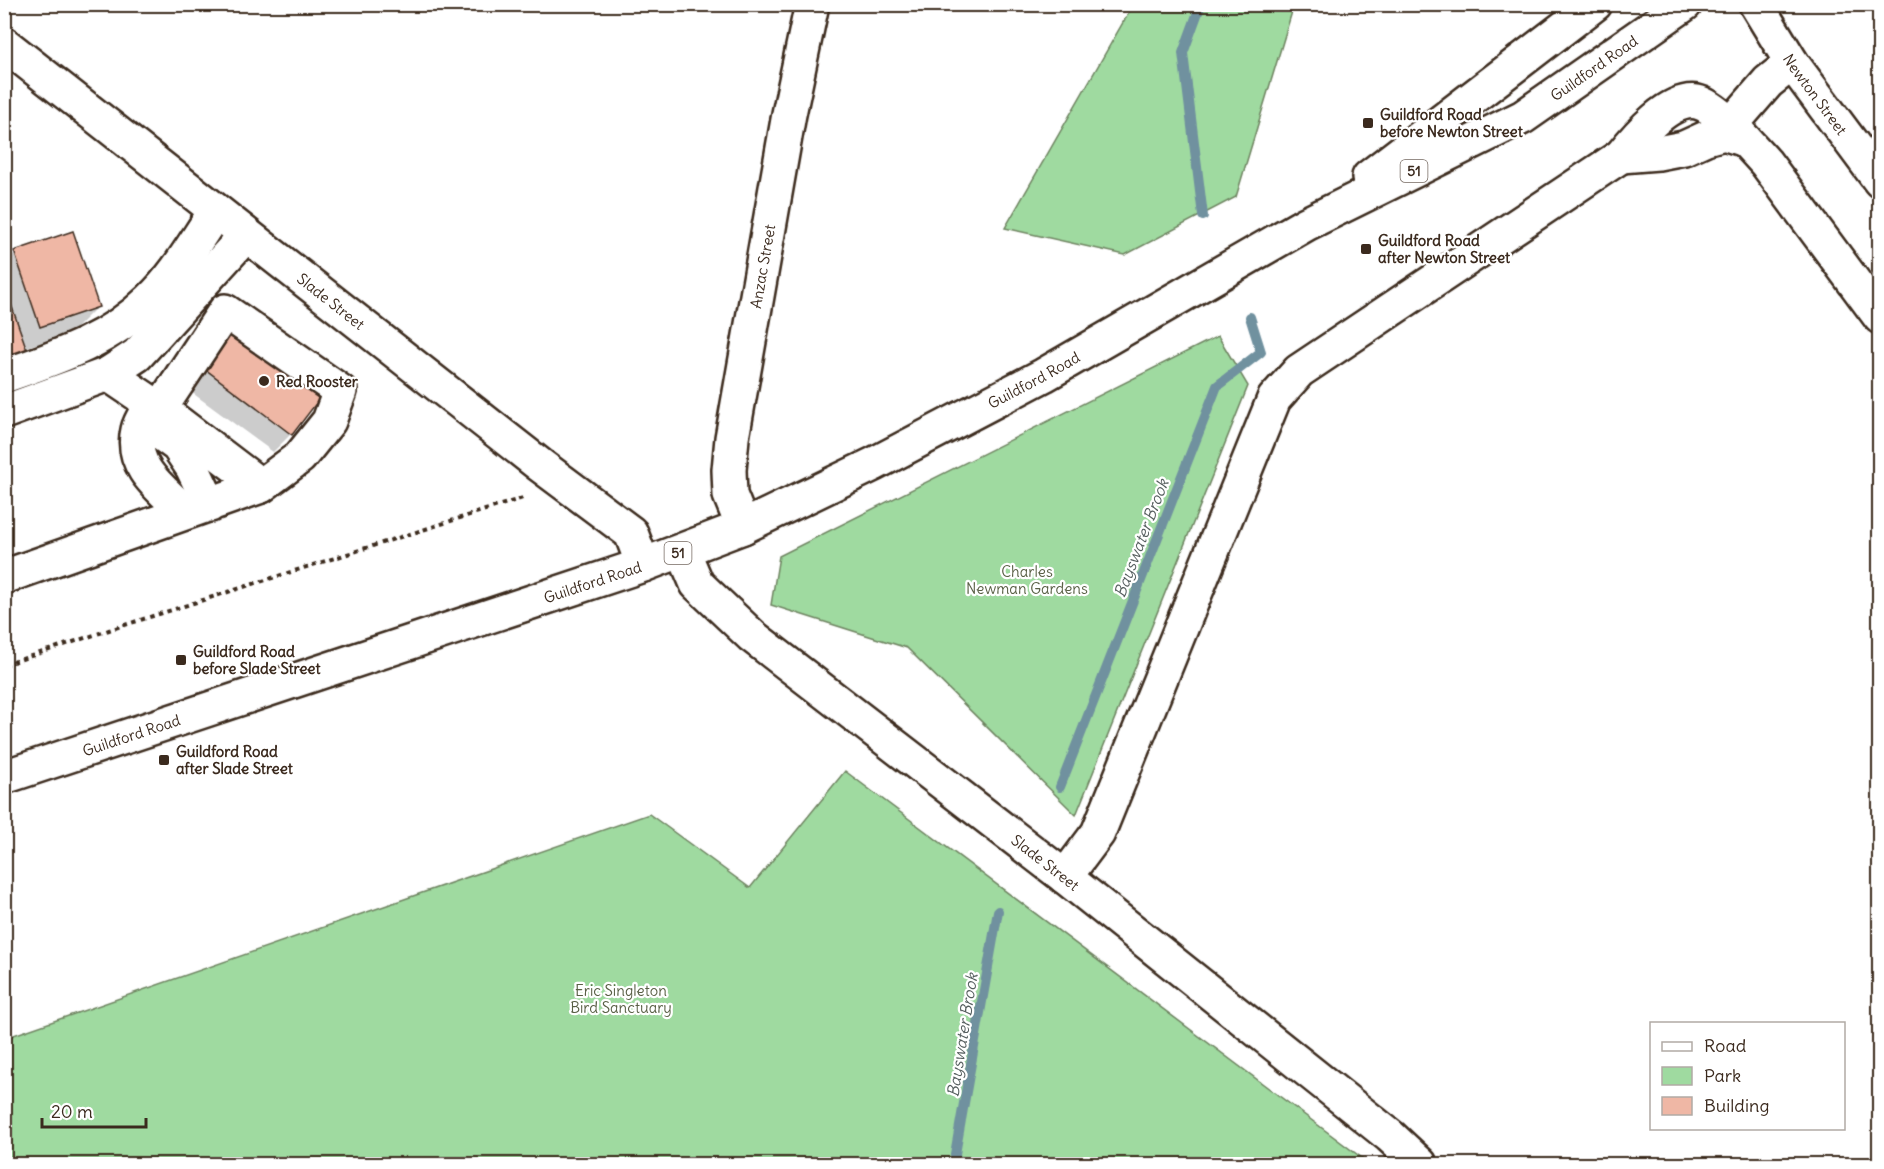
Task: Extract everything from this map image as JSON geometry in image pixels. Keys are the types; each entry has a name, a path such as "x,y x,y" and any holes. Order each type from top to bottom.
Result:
{"main road":[{"name":"Anzac Street","path":"743,527 730,495 729,470 732,438 789,114 813,4"},
{"name":"Guildford Road","path":"1306,224 1595,4"},
{"name":"Guildford Road","path":"4,777 643,565 743,527 874,464 1044,375 1306,224 1523,117 1685,4"},
{"name":"Newton Street","path":"1756,4 1792,63 1880,181"},
{"name":"Slade Street","path":"4,44 216,212 631,533 643,565"},
{"path":"1733,133 1767,82 1792,63"},
{"path":"1065,877 1098,833 1274,399 1299,371 1621,156 1643,129 1681,102 1699,102 1714,112 1766,163 1880,317"},
{"path":"4,376 71,353 128,320 152,299 173,274 216,212"},
{"path":"4,412 108,374 137,355 246,235"},
{"path":"4,577 197,509 261,486 300,457 329,421 340,391 225,311 156,406 152,427 177,446 192,467 197,509"},
{"path":"108,374 156,406 261,486"},
{"name":"Slade Street","path":"683,551 697,584 752,636 1065,877 1390,1136 1420,1164"}],"path":[{"path":"4,665 565,484"}],"green space":[{"path":"1133,5 1294,5 1236,197 1125,255 1005,228"},
{"name":"Charles Newman Gardens","path":"1218,336 1248,386 1076,815 907,648 771,605 779,556"},
{"name":"Eric Singleton Bird Sanctuary","path":"845,771 1370,1164 5,1164 5,1038 649,814 750,888"}],"building":[{"path":"73,231 99,307 40,327 14,251"},
{"path":"4,284 28,353 4,361"},
{"name":"Red Rooster","path":"234,329 324,393 292,435 205,369"}],"waterway":[{"name":"Bayswater Brook","path":"1201,4 1183,53 1203,216"},
{"name":"Bayswater Brook","path":"1060,787 1217,386 1261,352 1250,317"},
{"name":"Bayswater Brook","path":"956,1164 955,1154 998,911"}],"place":[{"name":"Guildford Road before Newton Street","path":"1368,123"},
{"name":"Guildford Road after Newton Street","path":"1366,249"},
{"name":"Red Rooster","path":"264,381"},
{"name":"Guildford Road before Slade Street","path":"181,660"},
{"name":"Guildford Road after Slade Street","path":"164,760"}]}
